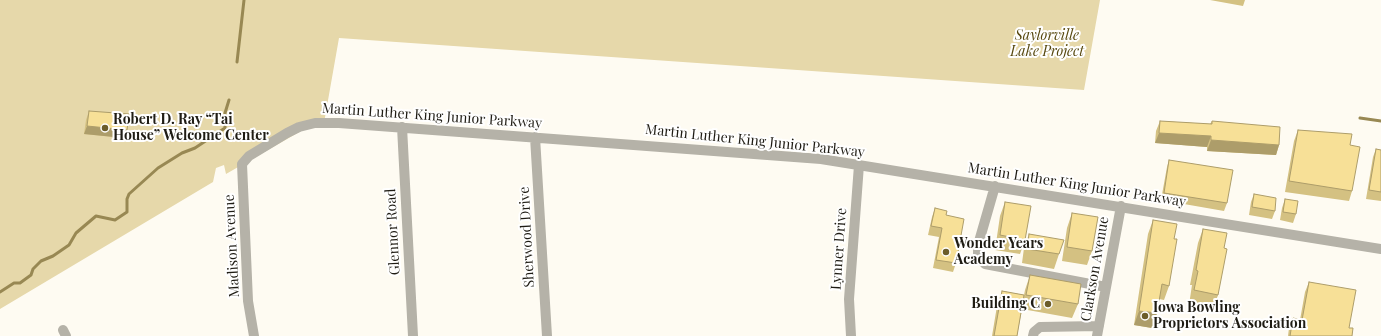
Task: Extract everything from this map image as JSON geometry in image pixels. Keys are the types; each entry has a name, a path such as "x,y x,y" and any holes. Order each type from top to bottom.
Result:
{"street":[{"name":"Martin Luther King Junior Parkway","path":"249,156 286,133 315,122 758,153 821,159 1381,249"},
{"name":"Glennor Road","path":"402,127 413,336"},
{"name":"Sherwood Drive","path":"535,137 547,336"},
{"name":"Madison Avenue","path":"249,156 242,164 242,174 248,301 254,336"},
{"name":"Lynner Drive","path":"851,336 849,299 859,165"},
{"path":"995,186 978,245 978,256 985,264 1106,287"},
{"name":"Clarkson Avenue","path":"1097,336 1121,206"},
{"path":"1033,336 1034,332 1040,327 1099,326"}],"green space":[{"name":"Saylorville Lake Project","path":"0,0 1100,0 1084,90 339,38 324,123 315,123 226,174 224,165 216,168 213,182 0,309"}],"building":[{"path":"89,111 129,114 127,130 87,126"},
{"path":"1160,121 1212,124 1212,121 1280,127 1279,145 1211,140 1211,136 1159,133"},
{"path":"1298,130 1352,134 1350,145 1360,147 1352,191 1289,181"},
{"path":"1376,149 1381,150 1381,192 1369,190"},
{"path":"1169,160 1233,170 1227,203 1164,193"},
{"path":"1254,194 1276,198 1275,211 1252,207"},
{"path":"1285,199 1298,201 1296,214 1283,212"},
{"path":"1005,202 1031,206 1025,240 1000,235"},
{"name":"Wonder Years Academy","path":"935,208 947,211 946,215 964,219 956,263 936,260 942,228 931,226"},
{"path":"1072,213 1098,217 1092,251 1067,247"},
{"path":"1153,220 1177,224 1174,239 1177,239 1169,286 1162,284 1157,313 1139,311"},
{"path":"1203,229 1227,233 1224,248 1227,249 1218,295 1194,290"},
{"path":"1029,234 1064,240 1059,254 1027,249"},
{"path":"1030,275 1081,284 1078,304 1026,295"},
{"path":"1309,282 1356,290 1349,328 1353,328 1352,336 1290,336 1293,318 1302,320"},
{"path":"1002,291 1024,295 1017,336 994,336"}],"waterway":[{"path":"237,62 244,0"},
{"path":"0,292 14,283 20,283 31,275 33,269 41,261 53,256 69,245 76,233 96,216 115,220 127,212 127,199 129,194 158,168 182,153 195,148 225,128 225,113 229,100"},
{"path":"1360,118 1381,121"}],"place":[{"name":"Robert D. Ray “Tai House” Welcome Center","path":"105,128"},
{"name":"Wonder Years Academy","path":"946,252"},
{"name":"Building C","path":"1048,304"},
{"name":"Iowa Bowling Proprietors Association","path":"1145,316"}]}
